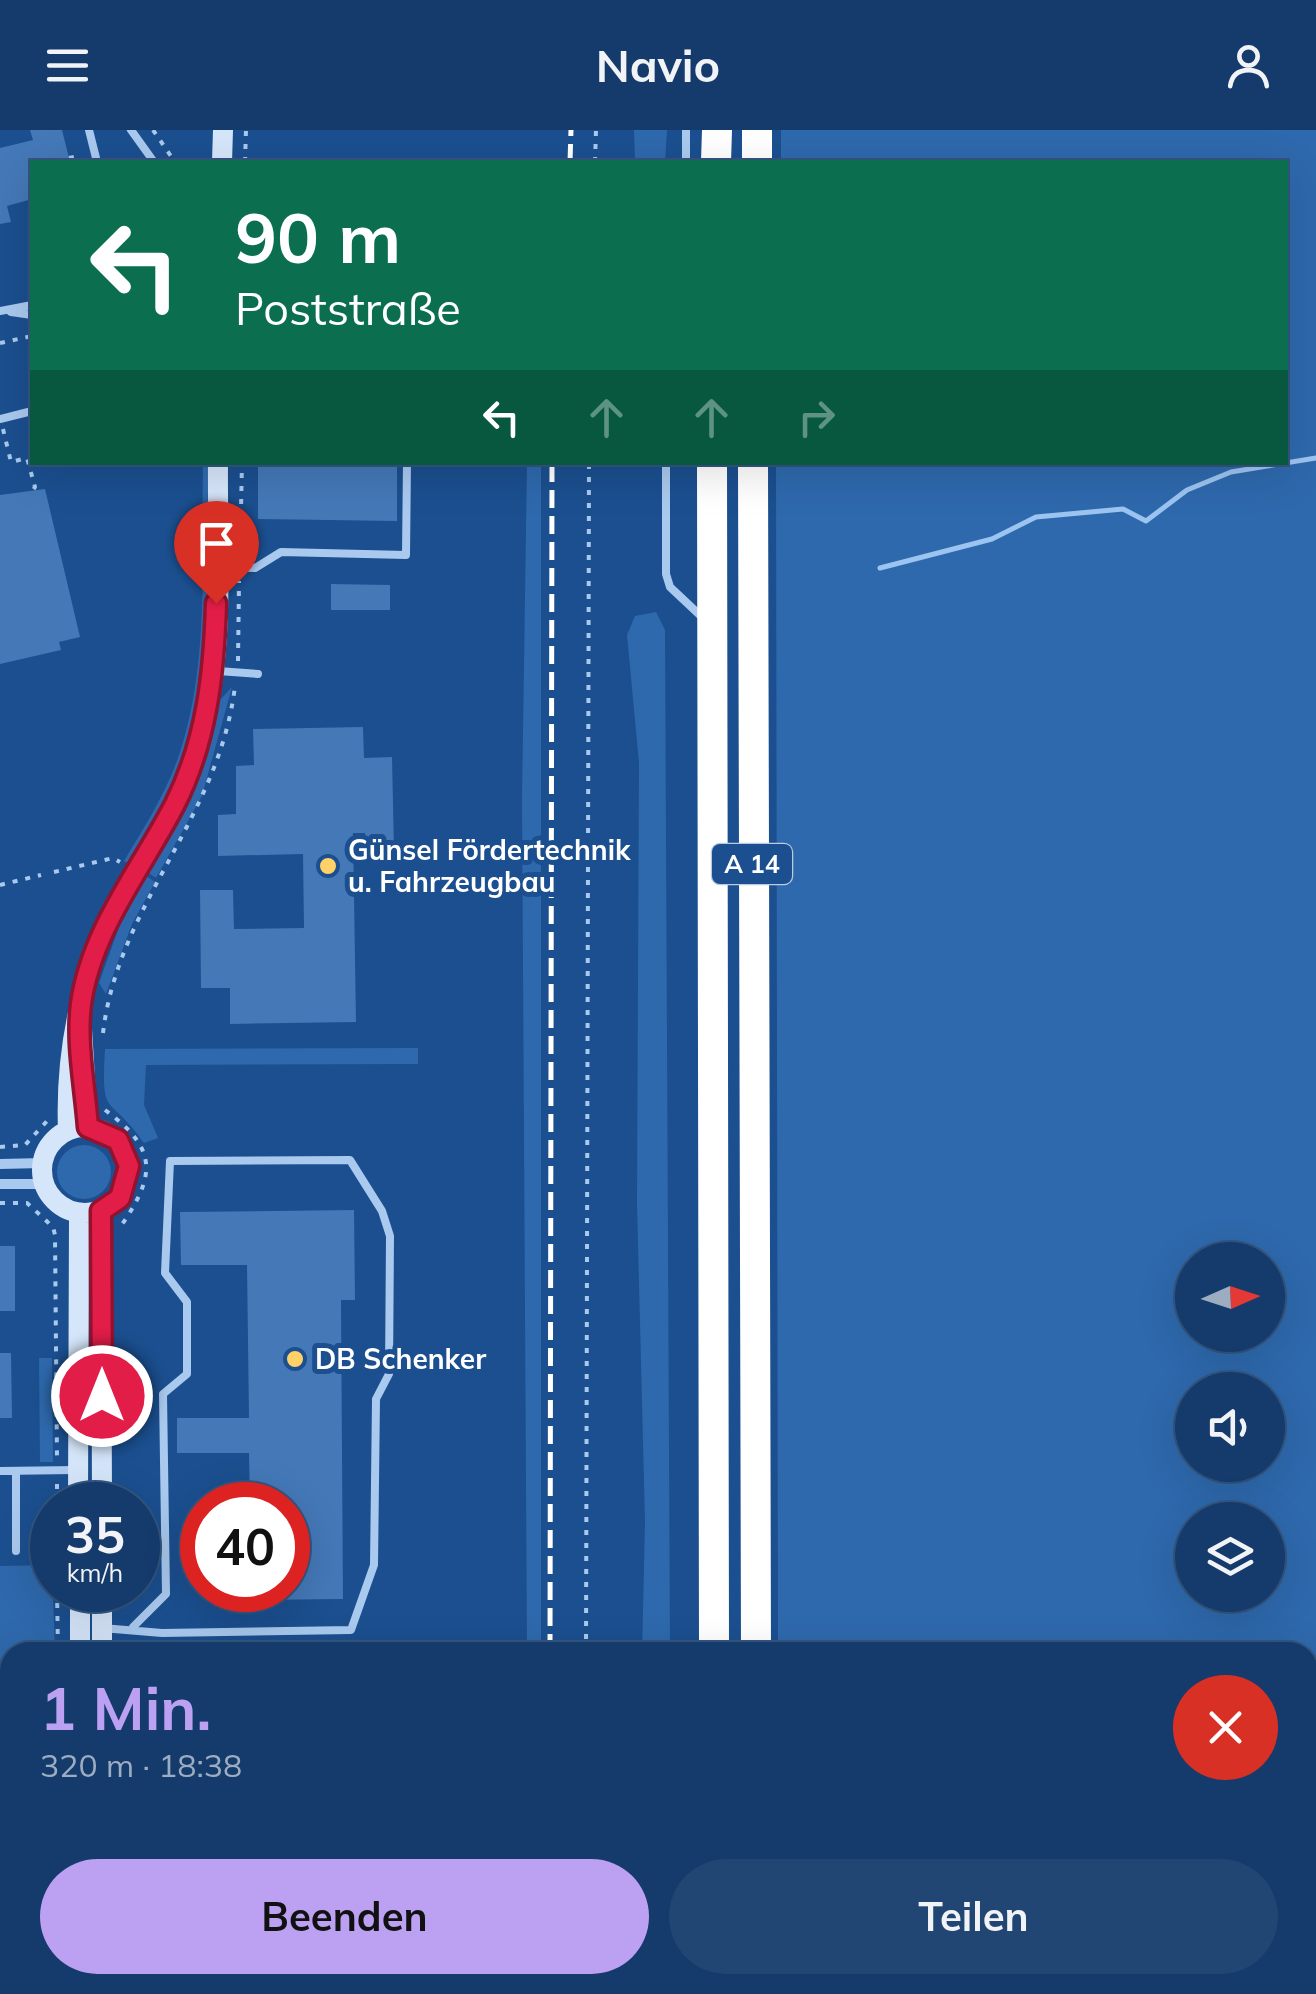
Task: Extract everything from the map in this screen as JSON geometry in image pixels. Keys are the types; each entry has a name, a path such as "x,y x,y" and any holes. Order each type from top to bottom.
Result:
{"highway":[{"path":"757,130 757,160"},
{"name":"A 14","path":"712,465 714,1642"},
{"name":"A 14","path":"753,465 756,1642"}],"street":[{"path":"222,130 222,160"},
{"path":"78,1128 81,1006 109,920 175,803 193,762 214,670 218,465"},
{"path":"78,1128 118,1140 129,1166 120,1198 101,1211 79,1214 57,1204 43,1173 48,1148 78,1128"},
{"path":"0,1164 43,1173"},
{"path":"0,1184 43,1173"},
{"path":"101,1211 102,1482"},
{"path":"71,1482 68,1470 79,1214"},
{"path":"80,1612 80,1642"},
{"path":"102,1612 102,1642"}],"lane":[{"path":"89,130 96,160"},
{"path":"132,130 153,160"},
{"path":"686,130 686,160"},
{"path":"1,311 30,305"},
{"path":"1,311 30,315"},
{"path":"0,419 30,412"},
{"path":"216,567 256,568 280,552 406,555 408,465"},
{"path":"666,465 666,574 670,587 711,626"},
{"path":"214,670 258,674"},
{"path":"102,1628 133,1627 162,1633 350,1630 374,1565 376,1398 388,1374 390,1236 382,1211 350,1160 170,1161 166,1273 187,1302 187,1374 163,1394 166,1594 133,1627"},
{"path":"0,1471 68,1470"},
{"path":"16,1471 16,1551"}],"path":[{"path":"152,130 174,160"},
{"path":"245,160 246,130"},
{"path":"595,160 596,130"},
{"path":"69,158 78,156 79,160"},
{"path":"0,344 30,336"},
{"path":"0,419 11,462 27,458 35,487 31,493"},
{"path":"586,1642 590,465"},
{"path":"101,1046 105,1012 124,950 196,816 218,765 238,659"},
{"path":"54,872 113,858 119,861 114,872"},
{"path":"0,884 41,875"},
{"path":"101,1106 136,1136 146,1160 144,1189 119,1235"},
{"path":"0,1147 26,1145"},
{"path":"0,1203 27,1203 53,1227 68,1470 64,1482"},
{"path":"58,1612 58,1642"}],"shaded area":[{"path":"634,130 667,130 665,160 635,160"},
{"path":"781,130 1316,130 1316,1642 778,1642 776,465 1288,465 1288,160 781,160"},
{"path":"203,465 208,465 208,585 197,705 174,783 129,864 124,861 169,781 180,752 196,681 202,609"},
{"path":"527,465 541,465 541,1642 527,1642 522,799"},
{"path":"656,612 665,630 670,1642 642,1642 645,1522 637,1203 639,763 627,635 635,616"},
{"path":"232,687 202,796 156,878 147,872 192,790 219,701"},
{"path":"145,875 155,882 132,924 106,994 99,983 124,913"},
{"path":"418,1048 418,1064 146,1065 144,1105 158,1138 144,1143 110,1104 104,1087 105,1049"},
{"path":"84,1145 103,1153 111,1172 103,1191 84,1199 65,1191 57,1172 65,1153"},
{"path":"39,1358 52,1358 53,1462 40,1462"},
{"path":"30,1565 30,1612 54,1612 55,1642 0,1642 0,1566"}],"building":[{"path":"30,130 62,130 70,160 30,160 30,200 7,206 11,222 0,224 0,148 33,140"},
{"path":"258,465 397,465 397,521 258,519"},
{"path":"45,489 80,637 59,642 61,650 0,664 0,495"},
{"path":"331,584 390,585 390,610 331,610"},
{"name":"Günsel Fördertechnik u. Fahrzeugbau","path":"363,727 364,758 392,757 394,850 365,850 365,833 353,833 356,1022 230,1024 230,988 201,988 200,890 233,890 234,929 304,928 303,854 218,856 218,815 236,814 236,766 254,765 253,729"},
{"name":"DB Schenker","path":"354,1210 355,1300 341,1300 343,1599 310,1599 310,1482 250,1482 249,1453 177,1453 177,1418 249,1418 247,1265 181,1265 180,1212"},
{"path":"0,1246 15,1246 15,1311 0,1311"},
{"path":"0,1353 11,1353 12,1418 0,1418"}],"waterway":[{"path":"1288,463 1316,458"},
{"path":"880,568 992,539 1036,517 1123,509 1146,521 1187,490 1231,472 1274,465"}],"railway":[{"path":"570,160 571,130"},
{"path":"550,1642 552,465"}],"place":[{"name":"Günsel Fördertechnik u. Fahrzeugbau","path":"328,866"},
{"name":"DB Schenker","path":"295,1359"}],"route":[{"path":"102,1396 101,1211 120,1198 129,1166 118,1140 88,1127 81,1006 109,920 175,803 193,762 214,670 216,603"}]}
